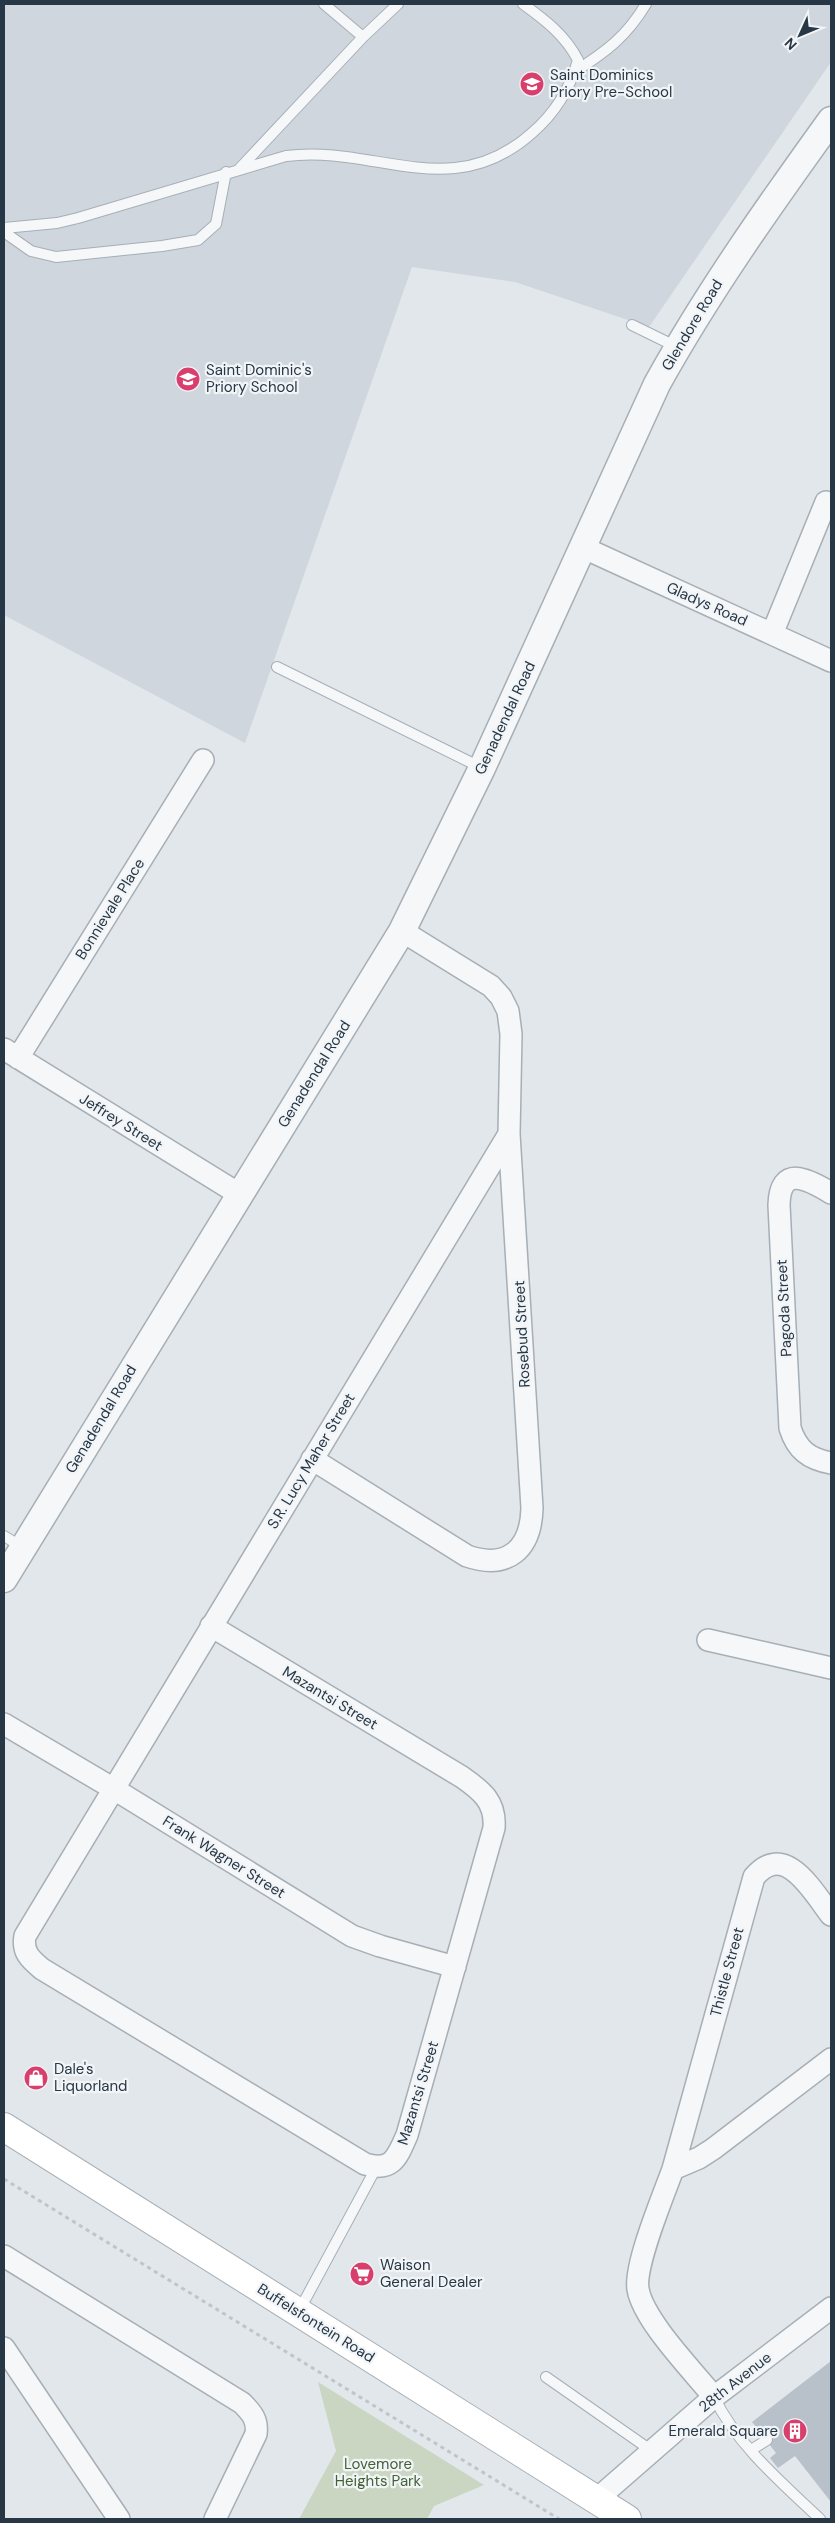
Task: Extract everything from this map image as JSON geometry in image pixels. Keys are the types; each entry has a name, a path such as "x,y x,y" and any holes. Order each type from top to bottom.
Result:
{"main road":[{"name":"Buffelsfontein Road","path":"4,2127 627,2519"}],"street":[{"name":"Glendore Road","path":"582,547 638,422 678,347 753,227 831,120"},
{"path":"772,634 826,502"},
{"name":"Gladys Road","path":"582,547 831,661"},
{"name":"Genadendal Road","path":"4,1579 13,1542 239,1194 402,931 482,768 582,547"},
{"name":"Bonnievale Place","path":"11,1054 203,760"},
{"name":"Rosebud Street","path":"312,1459 467,1556 494,1562 508,1558 520,1548 532,1526 510,1134 511,1034 508,1011 501,997 491,986 402,931"},
{"name":"Jeffrey Street","path":"11,1054 239,1194"},
{"name":"S.R. Lucy Maher Street","path":"114,1788 510,1134"},
{"name":"Pagoda Street","path":"831,1193 803,1178 793,1178 785,1183 779,1192 790,1428 794,1440 809,1457 831,1463"},
{"name":"Mazantsi Street","path":"211,1626 462,1777 486,1796 492,1805 494,1828 407,2135 394,2161 386,2166 376,2168"},
{"path":"708,1640 831,1668"},
{"name":"Frank Wagner Street","path":"4,1724 114,1788 352,1936 455,1967"},
{"path":"114,1788 25,1936 23,1945 25,1952 42,1969 364,2164 376,2168"},
{"name":"Thistle Street","path":"714,2397 645,2309 638,2290 640,2269 658,2207 673,2169 754,1877 761,1869 770,1864 780,1863 790,1867 802,1877 831,1916"},
{"path":"673,2169 694,2161 713,2149 831,2059"},
{"path":"4,2256 242,2403 250,2411 257,2425 256,2434 215,2519"},
{"name":"28th Avenue","path":"597,2499 714,2397 831,2308"},
{"path":"4,2348 119,2519"}],"lane":[{"path":"324,4 363,37"},
{"path":"239,169 363,37 398,4"},
{"path":"4,228 57,223 78,218 226,172 286,156 318,154 413,169 474,166 523,141 544,123 572,80 578,60 572,48 551,25 523,4"},
{"path":"574,72 606,53 633,26 646,4"},
{"path":"4,232 31,251 56,257 162,246 198,240 216,224 226,172"},
{"path":"632,325 678,347"},
{"path":"277,667 482,768"},
{"path":"298,2312 376,2168"},
{"path":"546,2377 652,2451"},
{"path":"714,2397 724,2418 751,2450 820,2519"},
{"path":"751,2450 767,2440"}],"path":[{"path":"4,2178 559,2519"}],"shaded area":[{"name":"Saint Dominic's Priory School","path":"4,4 831,4 831,62 649,327 515,282 412,267 245,743 4,615"}],"green space":[{"name":"Lovemore Heights Park","path":"318,2382 484,2485 434,2506 427,2519 299,2519 336,2451"}],"building":[{"name":"Emerald Square","path":"831,2361 831,2502 795,2456 778,2468 770,2458 776,2453 752,2422"}],"place":[{"name":"Saint Dominics Priory Pre-School","path":"532,84"},
{"name":"Saint Dominic's Priory School","path":"188,379"},
{"name":"Dale's Liquorland","path":"36,2078"},
{"name":"Waison General Dealer","path":"362,2274"},
{"name":"Emerald Square","path":"795,2431"}]}
